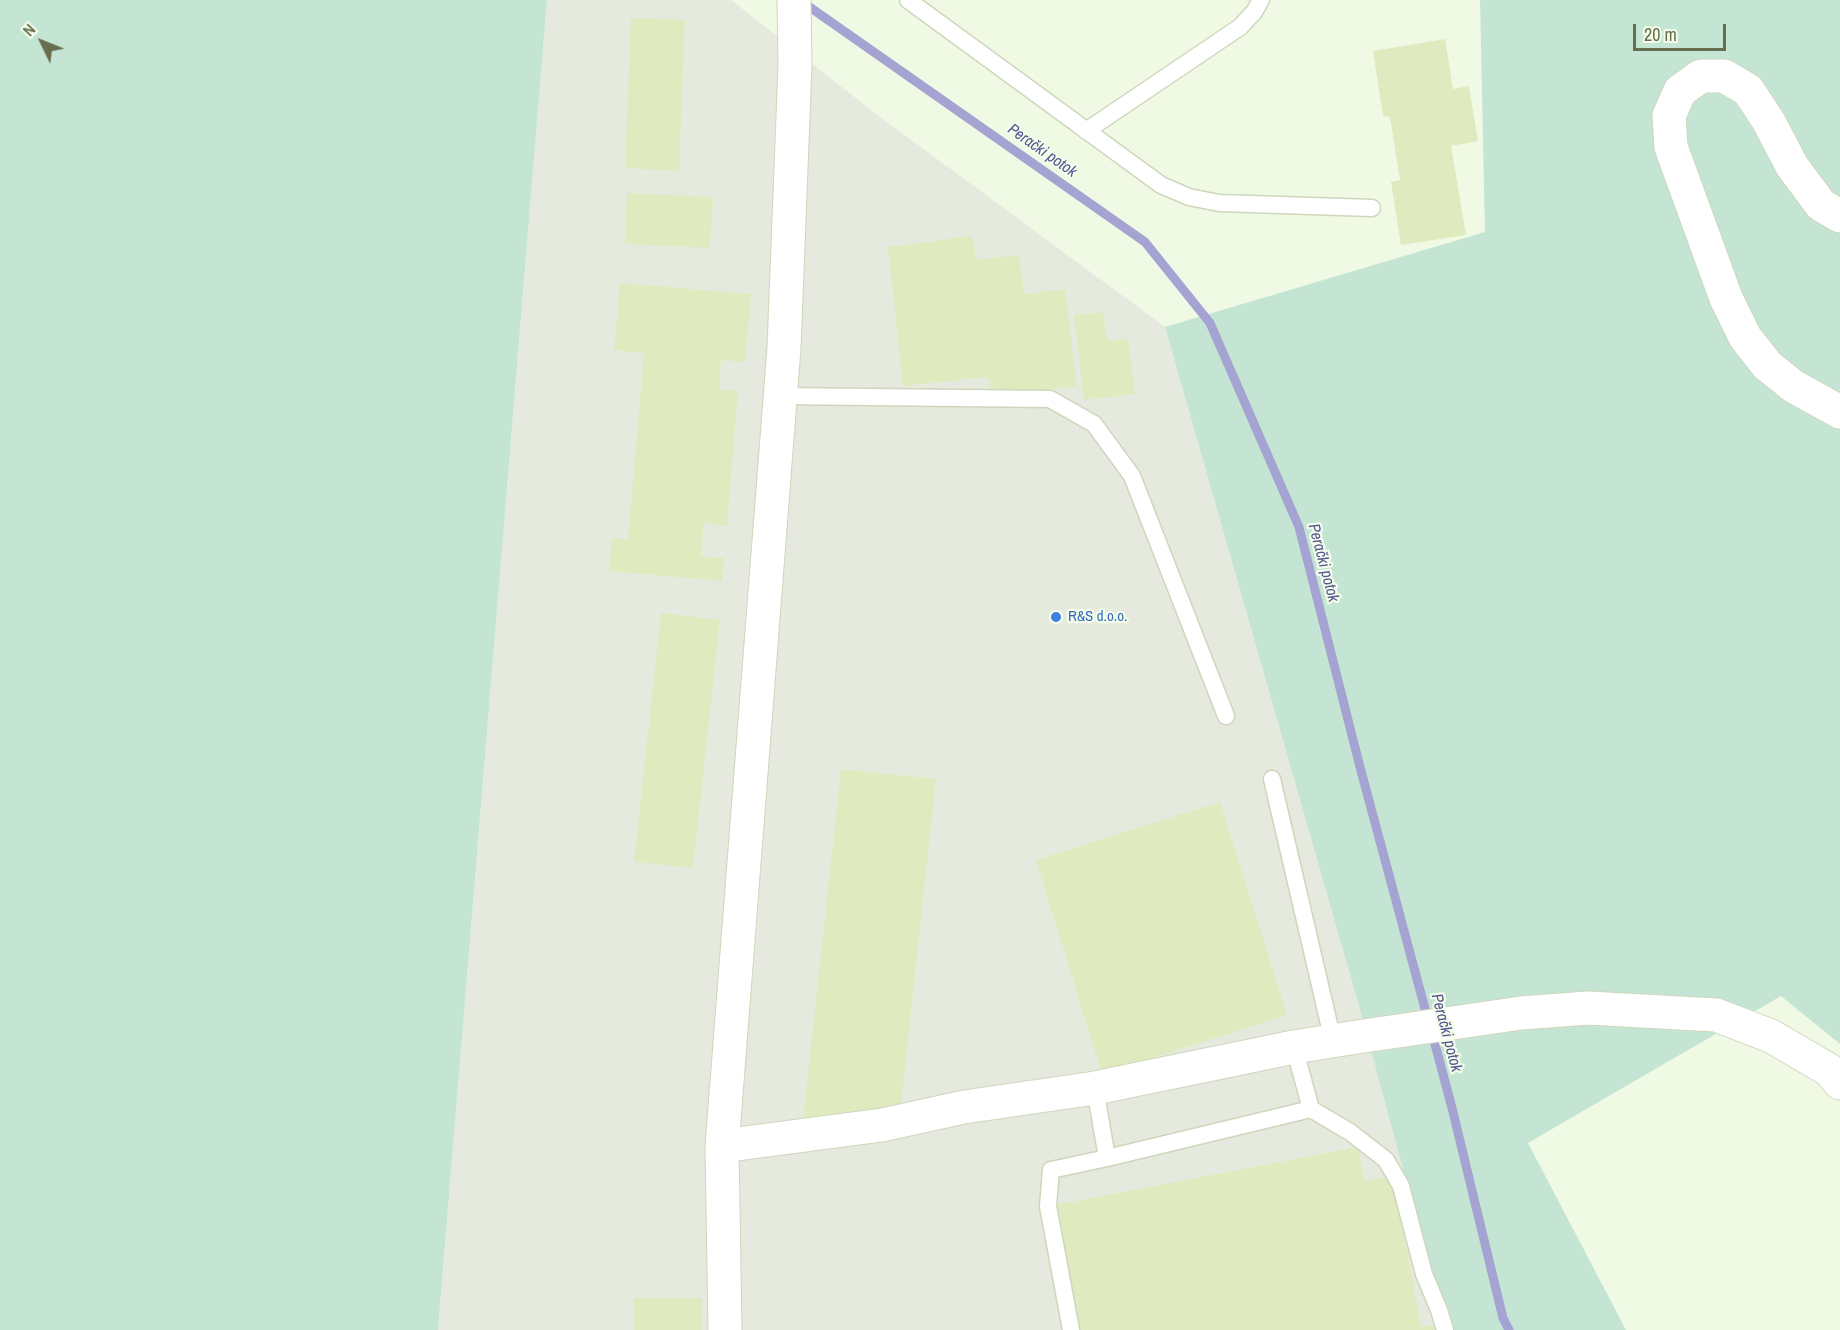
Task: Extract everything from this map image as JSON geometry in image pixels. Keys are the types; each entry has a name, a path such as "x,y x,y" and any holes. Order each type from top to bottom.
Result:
{"street":[{"path":"725,1330 722,1146 784,348 795,65 794,0"},
{"path":"1840,216 1821,205 1792,166 1769,122 1748,90 1724,76 1701,76 1680,91 1669,116 1671,147 1726,298 1745,337 1767,365 1793,386 1840,412"},
{"path":"722,1146 882,1125 964,1107 1095,1088 1294,1047 1521,1013 1588,1008 1716,1015 1771,1036 1829,1070 1840,1083"}],"lane":[{"path":"908,0 1161,185 1190,197 1219,203 1372,208"},
{"path":"1086,131 1240,27 1254,12 1261,0"},
{"path":"780,396 1050,399 1095,424 1132,476 1226,716"},
{"path":"1272,779 1345,1039"},
{"path":"1294,1047 1311,1108 1350,1132 1386,1160 1401,1186 1424,1274 1439,1310 1444,1330"},
{"path":"1095,1088 1107,1158"},
{"path":"1071,1330 1048,1206 1051,1170 1311,1108"}],"shaded area":[{"path":"547,0 731,0 876,114 1165,327 1344,948 1446,1330 438,1330"}],"green space":[{"path":"0,0 547,0 438,1330 0,1330"},
{"path":"1480,0 1840,0 1840,1044 1781,996 1528,1143 1626,1330 1446,1330 1360,1009 1165,327 1485,232"}],"building":[{"path":"631,18 685,20 679,171 625,168"},
{"path":"1445,39 1453,89 1469,86 1478,141 1451,146 1466,235 1401,245 1391,182 1400,180 1390,117 1383,116 1373,51"},
{"path":"627,193 713,197 710,248 625,244"},
{"path":"972,236 976,260 1019,255 1024,294 1065,289 1077,386 992,396 988,377 903,386 888,247"},
{"path":"620,283 751,294 745,362 721,360 719,390 738,391 727,526 704,523 701,556 724,558 722,581 609,571 612,538 628,539 644,353 614,350"},
{"path":"1103,312 1107,341 1128,339 1135,394 1084,400 1074,315"},
{"path":"661,613 720,620 693,868 634,862"},
{"path":"841,769 936,779 901,1104 803,1120"},
{"path":"1220,802 1287,1015 1102,1074 1036,860"},
{"path":"1358,1147 1364,1181 1393,1176 1421,1327 1442,1324 1443,1330 1079,1330 1055,1205"},
{"path":"634,1298 702,1298 702,1330 634,1330"}],"waterway":[{"name":"Perački potok","path":"801,1 1145,242 1210,323 1299,527 1428,1020"},
{"name":"Perački potok","path":"1432,1033 1503,1318 1509,1330"}],"place":[{"name":"R&S d.o.o.","path":"1056,617"}]}
